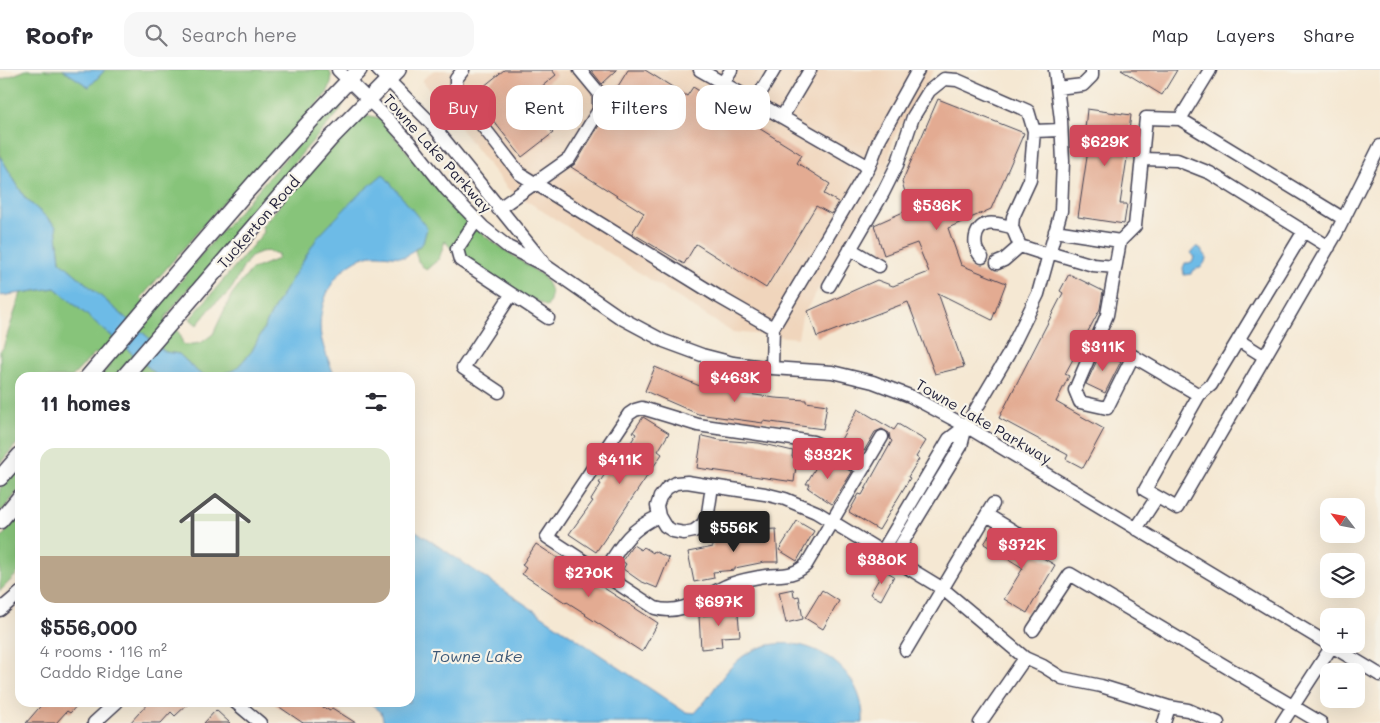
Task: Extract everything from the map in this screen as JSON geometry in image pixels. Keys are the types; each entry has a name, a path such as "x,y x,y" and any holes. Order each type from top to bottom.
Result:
{"main road":[{"name":"Tuckerton Road","path":"128,372 294,180 368,100 388,73"},
{"name":"Tuckerton Road","path":"92,372 313,117 348,74"},
{"path":"0,478 15,461"},
{"path":"0,521 15,503"}],"street":[{"path":"463,70 456,79 456,92 520,174 773,328"},
{"path":"498,209 568,159 598,110 599,94 580,70"},
{"path":"700,70 726,85"},
{"path":"723,83 731,70"},
{"path":"765,85 774,70"},
{"path":"782,117 810,70"},
{"path":"772,368 773,328 869,168 880,138 918,70"},
{"path":"887,555 949,439 966,426 1008,355 1038,294 1061,211 1063,161 1055,70"},
{"path":"1057,88 1083,84 1092,76 1092,70"},
{"path":"1180,119 1210,70"},
{"name":"Towne Lake Parkway","path":"388,73 546,266"},
{"name":"Towne Lake Parkway","path":"348,74 368,100 409,142 447,190 476,221 508,247 546,266 621,318 664,341 702,355 733,363 832,372 873,382 910,396 966,426 1320,639"},
{"path":"829,286 883,193 897,165 914,116 929,91 944,79 957,80 1028,111 1034,131 1030,180 1013,217 1012,227 1020,246"},
{"path":"770,110 869,168"},
{"path":"1199,395 1133,356 1107,408 1080,402 1075,390 1107,315 1120,241 1134,226 1146,118 1180,119 1344,218"},
{"path":"1034,131 1061,130"},
{"path":"1304,231 1211,384 1199,395 1145,490 1177,508 1329,247 1380,146"},
{"path":"1142,159 1177,160 1210,173 1329,247"},
{"path":"476,221 457,250 460,260 548,318"},
{"path":"982,258 975,250 975,245 976,235 982,227 988,224 1012,227"},
{"path":"1055,231 1120,241"},
{"path":"1020,246 1093,265 1115,267"},
{"path":"997,263 1004,260 1020,246"},
{"path":"850,249 879,266"},
{"path":"499,392 463,368 511,295"},
{"path":"1238,340 1265,357"},
{"path":"863,469 813,442 698,425 642,408 629,414 547,537 655,608 664,611 674,611 688,606 727,585 764,576 790,574 799,571 806,565 832,522 882,437"},
{"path":"712,486 708,513 703,524 694,531 684,533 673,531 665,526 659,516 657,506 660,496 667,488 676,483 687,482 712,486 784,499 802,505 943,589 1025,658 1043,666 1062,678 1101,686 1169,707 1188,710 1218,723"},
{"path":"1136,529 1157,497"},
{"path":"906,650 990,509 1034,544"},
{"path":"603,574 635,529 659,516"},
{"path":"1033,630 1070,574 1321,723"},
{"path":"0,610 15,597"},
{"path":"1282,723 1328,653"},
{"name":"Towne Lake Parkway","path":"1344,653 1380,675"},
{"path":"980,723 1025,658"},
{"path":"94,723 112,707"},
{"path":"241,707 260,723"},
{"path":"1164,723 1169,707"}],"shaded area":[{"path":"434,70 934,70 892,141 888,169 802,317 798,338 732,332 508,189 461,130 496,130 496,85 430,85 430,90 422,80"}],"green space":[{"path":"26,70 64,70 89,87 105,70 329,70 332,79 327,93 232,199 226,199 141,298 155,311 186,275 185,273 332,105 341,98 344,102 339,112 303,152 250,221 193,288 190,286 164,319 178,332 185,345 201,343 213,334 232,294 251,270 278,259 278,254 267,251 259,252 252,256 229,292 214,304 197,325 190,319 264,232 262,226 306,175 361,117 371,116 379,118 451,204 486,237 543,276 551,291 547,307 535,300 509,292 466,267 445,241 439,259 426,270 418,261 415,250 423,243 383,174 277,303 252,351 235,370 228,372 198,372 179,354 165,352 60,261 56,226 25,198 0,156 0,80"},
{"path":"55,288 154,372 104,372 110,365 95,353 77,372 15,372 15,446 0,463 0,351 3,348 21,293"},
{"path":"15,471 15,495 0,513 0,488"},
{"path":"15,521 15,576 0,591 0,539"}],"water":[{"path":"63,70 105,70 89,87"},
{"path":"0,156 25,198 56,226 60,261 165,352 179,354 198,372 154,372 55,288 0,296"},
{"path":"383,174 427,228 423,243 405,257 367,256 345,268 337,277 330,288 321,312 321,337 333,372 228,372 235,370 252,351 277,303 317,238 355,198"},
{"path":"1196,247 1199,247 1206,256 1205,262 1191,274 1184,275 1183,268 1185,263 1193,261 1194,256 1191,253"},
{"name":"Towne Lake","path":"415,530 685,712 695,713 723,677 742,657 762,647 782,644 803,646 822,654 839,666 852,682 861,701 863,723 384,723 381,712 375,707 415,707"}],"building":[{"path":"504,70 552,70 556,75 544,85 506,85 506,130 551,130 553,133 522,157 496,124 496,85 485,85"},
{"path":"591,70 617,70 602,84"},
{"path":"628,70 645,70 669,85 619,85"},
{"path":"1121,70 1177,70 1162,95"},
{"path":"693,87 696,89 696,130 762,130 802,155 797,163 830,184 824,194 838,202 831,214 816,206 766,288 696,244 684,264 632,233 644,213 571,167 576,163 596,130 686,130 686,95"},
{"path":"938,99 1024,133 991,209 948,228 961,265 1006,283 992,320 938,293 964,367 935,374 908,302 817,337 808,311 877,280 893,286 929,272 917,243 884,255 874,225 910,209 902,182"},
{"path":"1087,109 1131,115 1129,131 1131,132 1120,204 1127,204 1124,224 1078,217 1091,130 1085,129"},
{"path":"1069,274 1103,291 1100,309 1065,374 1069,376 1056,402 1104,429 1083,468 1066,459 1068,455 999,418 1063,293 1060,291"},
{"path":"1101,352 1121,361 1105,393 1086,384"},
{"path":"655,367 702,387 775,398 806,400 806,402 827,405 823,429 698,414 645,391"},
{"path":"858,409 894,430 898,424 926,441 916,457 919,459 908,477 910,478 879,530 849,512 859,494 862,495 892,441 889,433 882,429 875,432 864,451 859,449 856,453 839,443"},
{"path":"643,417 669,433 658,451 662,454 596,552 569,534 593,501 591,500 601,484 599,483 609,468 614,471 636,434 633,432"},
{"path":"702,436 720,440 759,443 793,451 792,457 797,458 794,482 697,468"},
{"path":"825,457 852,472 832,504 808,488 810,484 806,484 819,462 819,468"},
{"path":"797,521 814,531 797,561 779,550"},
{"path":"776,529 778,562 765,562 735,568 735,570 713,572 714,578 694,582 688,552 713,547 712,539 759,530"},
{"path":"993,529 1055,565 1027,613 1004,599 1023,568 984,544"},
{"path":"536,544 658,623 642,652 522,574 526,568 522,565"},
{"path":"633,545 641,550 644,547 653,553 654,551 669,558 657,588 640,581 623,569 626,564 622,561"},
{"path":"884,570 894,576 881,600 870,594"},
{"path":"793,589 794,597 799,596 803,619 786,623 779,592"},
{"path":"822,590 839,601 823,629 805,618"},
{"path":"737,603 740,636 721,637 722,647 701,649 699,616 722,614 721,605"},
{"path":"40,707 75,707 70,713 67,711 56,723 26,723"},
{"path":"144,707 185,707 175,716 171,712 161,723 130,723"},
{"path":"279,707 323,707 330,711 332,708 356,723 303,723"},
{"path":"216,710 230,723 204,723"}]}
